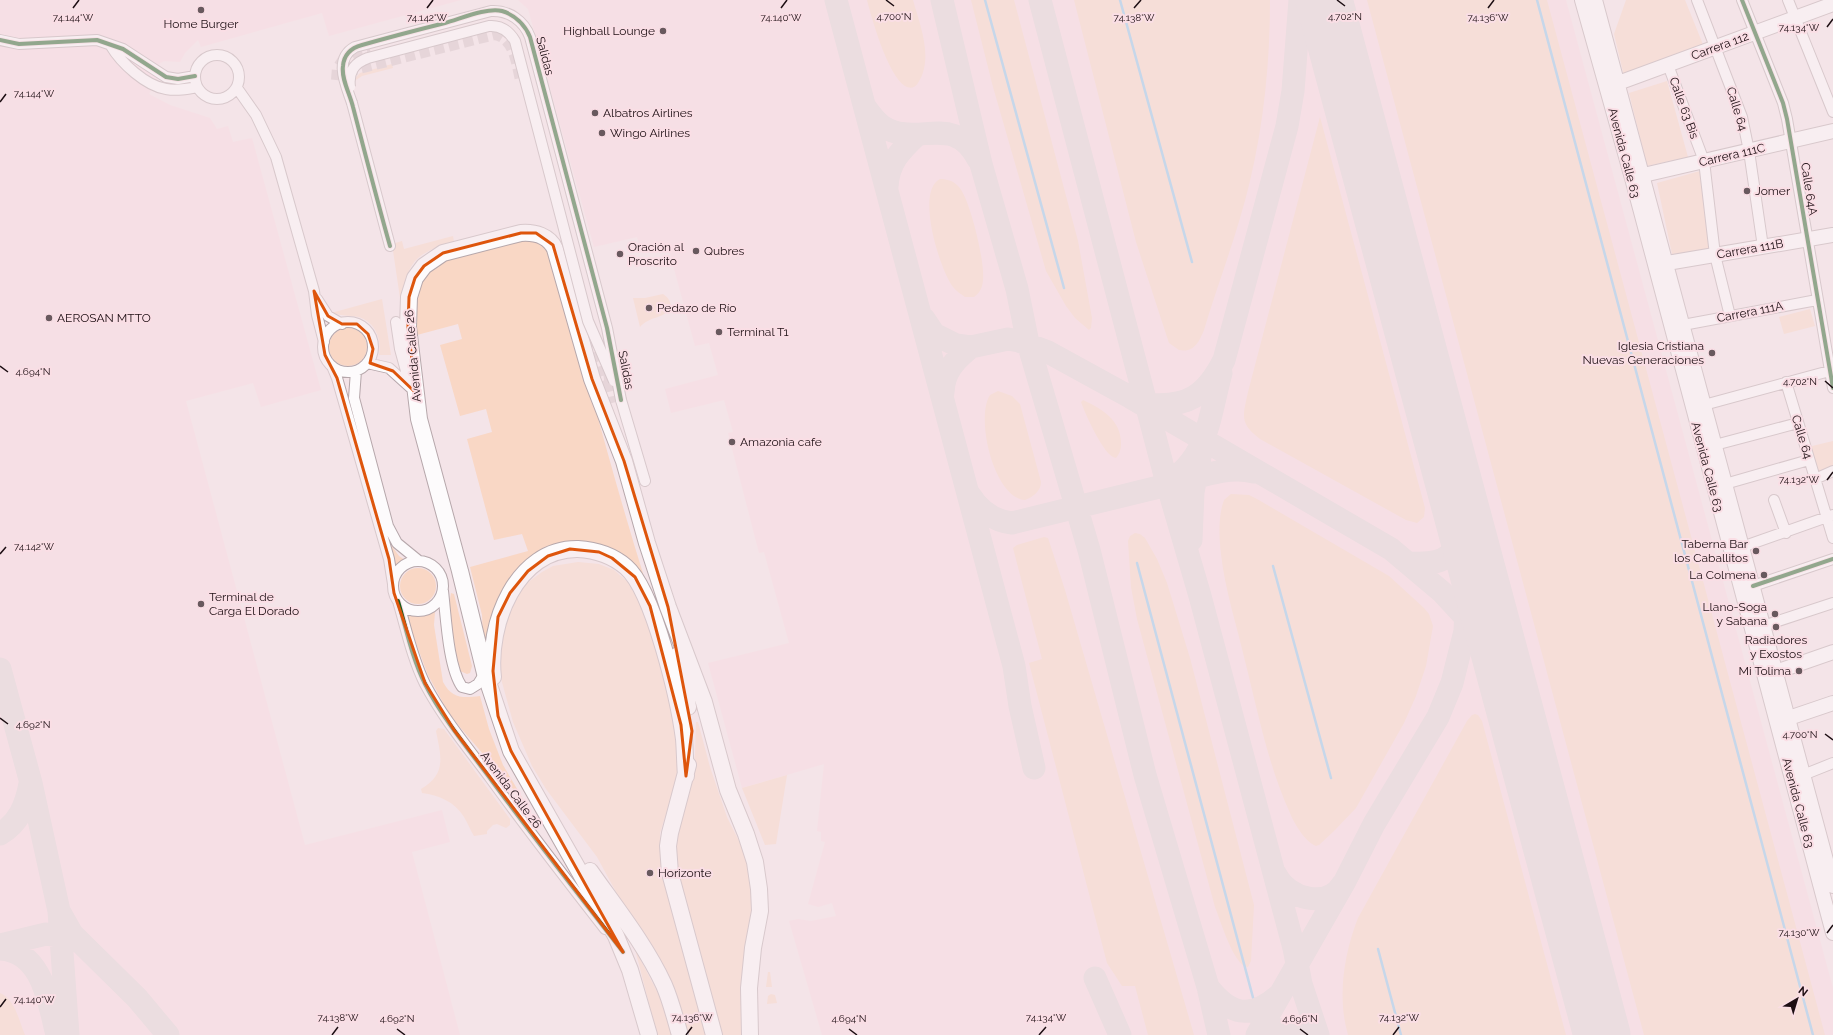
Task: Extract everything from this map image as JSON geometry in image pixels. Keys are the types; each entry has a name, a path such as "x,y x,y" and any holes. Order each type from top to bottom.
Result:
{"main road":[{"name":"Avenida Calle 63","path":"1582,0 1612,86 1637,177 1770,674 1833,933"},
{"name":"Avenida Calle 63","path":"1595,0 1612,86"},
{"name":"Carrera 112","path":"1612,86 1833,4"},
{"name":"Carrera 111C","path":"1637,177 1833,131"},
{"name":"Avenida Calle 63","path":"1637,177 1667,263 1753,586 1763,626 1770,674"},
{"name":"Avenida Calle 26","path":"649,1035 637,992 623,952 611,926 529,785 511,751 498,716 485,673 460,571 419,419 408,312 412,286 419,272 435,257 529,232 536,233 546,238 554,249 590,372 624,461 647,543 668,607 704,702 728,790 746,834 757,875 760,911 753,948 749,988 750,1035"},
{"name":"Carrera 111B","path":"1667,263 1833,235"},
{"path":"498,716 493,671 493,651 498,617 510,593 518,581 528,571 548,556 570,549 598,552 612,558 626,567 635,577 650,606 681,725 686,776"},
{"name":"Avenida Calle 26","path":"668,607 692,731 691,751 686,776 670,833 668,846 670,872 714,1035"},
{"path":"1770,674 1833,652"},
{"path":"1782,721 1833,703"},
{"name":"Avenida Calle 63","path":"1782,721 1803,775 1833,886"},
{"name":"Avenida Calle 26","path":"529,785 645,950 664,985 680,1035"}],"street":[{"name":"Calle 64","path":"1697,0 1742,117 1749,151 1763,247"},
{"name":"Calle 64A","path":"1742,0 1783,104 1791,141 1806,239 1831,370 1833,388"},
{"path":"1788,0 1833,112"},
{"name":"Salidas","path":"390,246 344,78 342,68 347,54 355,47 491,11 509,14 523,24 530,37 606,324 621,400 645,481"},
{"name":"Salidas","path":"352,103 350,74 356,65 364,60 489,26 501,28 509,33 515,41 588,321 621,400"},
{"path":"0,40 19,44 97,40 111,46 124,49 166,77 178,79 195,76"},
{"path":"111,46 124,64 154,86 174,90 197,87"},
{"path":"215,55 226,56 234,63 239,73 237,88 225,98 214,99 204,95 197,87 195,76 198,66 205,58 215,55"},
{"name":"Calle 63 Bis","path":"1668,65 1704,161 1715,255 1730,316"},
{"path":"237,88 256,115 273,149 314,291 317,315 324,342 325,355 337,378 387,551 394,593 403,607 411,611 420,612 435,606 443,591"},
{"path":"314,291 324,311 332,320 342,324 357,324 368,334 373,348 367,363 356,371 340,371 332,366"},
{"name":"Carrera 111A","path":"1683,325 1817,300"},
{"path":"396,322 400,349 419,419"},
{"path":"324,342 330,330 342,324"},
{"name":"Avenida Calle 26","path":"367,363 389,368 410,387"},
{"path":"1704,405 1831,370"},
{"path":"356,371 354,398 388,526 397,543 419,561 428,563 435,568 440,574 443,582 452,655 459,683 462,687 470,689 478,684 485,673"},
{"name":"Calle 64","path":"1786,382 1815,479 1830,517 1833,538"},
{"path":"1715,445 1798,423"},
{"path":"1725,484 1809,460"},
{"path":"1815,479 1833,471"},
{"path":"1774,500 1786,533"},
{"path":"1742,548 1830,517"},
{"path":"1753,586 1833,559"},
{"path":"393,584 395,577 405,565 419,561"},
{"name":"Avenida Calle 26","path":"398,600 412,650 425,683 439,707 454,730 532,835 623,952"},
{"path":"1763,626 1833,602"},
{"path":"1803,775 1833,763"}],"highlighted area":[{"path":"521,233 536,233 553,245 592,379 624,461 668,607 692,731 686,776 681,725 650,606 635,577 612,558 599,552 570,549 548,556 528,571 510,593 498,617 493,671 498,716 511,751 623,952 454,730 425,683 394,593 389,559 337,378 325,355 314,291 328,316 342,324 357,324 368,334 373,349 370,363 393,371 416,393 408,327 409,297 415,278 424,266 443,253"}],"shaded area":[{"path":"0,0 461,0 329,36 322,13 201,47 198,40 185,53 180,62 164,61 159,64 160,75 149,94 170,105 210,118 217,129 228,126 233,142 252,138 321,390 261,407 253,383 186,401 305,845 442,810 450,842 412,852 460,1035 0,1035"},
{"path":"518,0 1566,0 1833,988 1833,1035 822,1035 789,921 798,919 811,921 836,916 832,903 818,907 808,904 825,842 821,841 821,832 817,831 824,764 742,788 708,663 789,643 764,552 759,553 728,433 733,432 724,400 671,413 665,389 718,375 709,343 695,346 667,243 641,250 637,237 594,247 528,9"},
{"path":"867,0 913,0 922,31 925,53 923,74 917,85 914,87 909,88 905,86 893,71 882,46"},
{"path":"971,0 1014,0 1078,241 1092,318 1091,328 1089,330 1075,318 1066,306 1046,271 993,87"},
{"path":"1074,0 1270,0 1269,46 1265,91 1259,136 1250,181 1234,237 1204,330 1195,346 1189,350 1179,350 1169,343 1167,337 1136,242"},
{"path":"1367,0 1547,0 1825,1035 1644,1035"},
{"path":"1626,0 1685,0 1704,47 1624,76 1614,34"},
{"path":"392,64 393,68 362,76 356,80 356,77 360,73"},
{"path":"1667,81 1688,157 1647,166 1629,93"},
{"path":"1320,117 1425,508 1424,517 1417,523 1406,520 1260,439 1249,428 1244,418 1248,392"},
{"path":"1700,171 1709,250 1672,254 1657,183"},
{"path":"940,179 945,179 955,183 959,187 968,204 972,217 982,259 983,271 982,287 974,297 965,297 953,287 942,265 937,249 932,231 930,199 933,186"},
{"path":"453,236 454,242 437,247 425,253 411,267 405,288 403,318 392,244 402,241 404,249"},
{"path":"518,239 536,242 549,249 646,583 606,550 532,560 484,659 482,615 470,567 528,551 522,534 494,540 467,439 492,432 486,409 460,416 440,345 462,339 458,324 417,335 416,304 417,294 423,280 428,272 436,266 446,260 470,252"},
{"path":"663,294 670,301 670,309 667,312 644,323 640,327 633,298 645,298"},
{"path":"382,299 391,355 379,355 380,349 378,337 373,327 365,319 331,313"},
{"path":"1810,309 1815,326 1784,334 1779,317"},
{"path":"348,328 358,331 364,337 367,347 364,357 358,363 348,366 338,363 332,357 329,347 332,337 338,331"},
{"path":"998,391 1012,396 1020,404 1041,482 1040,488 1036,493 1025,500 1014,496 1004,486 996,472 990,455 986,438 986,406 990,395"},
{"path":"1083,400 1103,411 1118,428 1121,445 1116,458 1111,456 1101,443 1086,415 1081,402"},
{"path":"1833,441 1833,468 1816,474 1808,447"},
{"path":"1231,494 1249,495 1257,499 1389,576 1424,608 1429,614 1433,626 1426,666 1416,696 1404,723 1356,808 1334,831 1316,846 1308,841 1300,832 1282,795 1264,738 1228,594 1221,554 1220,527 1224,500"},
{"path":"1135,533 1140,534 1145,538 1157,559 1167,583 1190,658 1254,905 1251,961 1248,967 1243,965 1238,959 1228,942 1215,907 1137,619 1131,587 1128,541 1130,536"},
{"path":"1044,537 1048,538 1065,590 1194,1035 1148,1035 1135,986 1122,986 1107,963 1029,663 1042,659 1013,548 1017,545"},
{"path":"389,542 399,556 405,560 396,568"},
{"path":"578,562 599,564 614,570 629,583 646,608 680,738 676,782 660,833 662,871 706,1035 687,1035 628,914 597,857 546,789 532,766 513,722 500,675 500,635 515,597 527,583 542,572 553,566"},
{"path":"422,568 431,573 435,579 435,593 431,599 422,604 414,604 405,599 401,593 400,582 405,573 411,569"},
{"path":"451,593 454,594 472,666 470,673 467,674 460,671 450,622"},
{"path":"435,612 434,625 443,682 450,692 458,696 480,696 489,729 503,765 526,804 459,726 447,710 428,675 405,614 419,617"},
{"path":"1472,715 1478,715 1482,721 1566,1035 1348,1035 1343,1006 1344,976 1349,946 1358,918 1467,721"},
{"path":"696,722 698,722 710,767 727,817 746,855 755,887 746,1035 721,1035 673,860 695,755"},
{"path":"438,728 444,729 510,819 510,825 506,828 497,824 493,825 487,831 487,834 474,836 464,817 456,807 446,800 434,795 422,793 421,789 435,777 440,764 436,731"},
{"path":"787,775 776,844 765,845 742,788"},
{"path":"635,949 663,1003 672,1035 657,1035"},
{"path":"768,972 770,972 772,987 766,987"},
{"path":"0,993 13,1005 25,1035 0,1035"},
{"path":"771,994 775,995 777,1003 767,1004 768,996"}],"waterway":[{"path":"985,0 1064,288"},
{"path":"1120,0 1192,262"},
{"path":"1537,0 1813,1035"},
{"path":"1137,563 1263,1035"},
{"path":"1273,566 1331,778"},
{"path":"1378,949 1401,1035"}],"taxiway":[{"path":"836,0 1014,666 1020,706 1034,768"},
{"path":"942,0 981,164 1017,289 1028,343 1089,550 1145,775 1208,987 1219,1035"},
{"path":"1040,0 1167,483 1200,596 1294,948 1301,984 1318,1035"},
{"path":"1147,404 1173,404 1194,397 1210,383 1224,360 1287,126 1293,91 1300,0"},
{"path":"865,107 879,124 895,132 908,134 934,133 957,137 968,145 978,159"},
{"path":"887,187 892,164 905,146 917,135"},
{"path":"924,319 934,334 956,345 971,347 1008,339 1019,341 1048,352 1130,397 1391,549 1442,592 1466,618 1495,669 1516,714"},
{"path":"942,396 948,372 958,359 971,347"},
{"path":"969,494 982,510 999,520 1012,523 1159,487 1175,477 1188,466 1197,453 1209,424 1221,373"},
{"path":"1191,540 1193,492 1201,452"},
{"path":"1181,482 1208,474 1227,471 1245,470 1254,472"},
{"path":"1409,563 1436,562 1448,556 1457,545 1466,528"},
{"path":"1257,1035 1345,881 1374,824 1438,717 1452,683 1465,631 1469,539"},
{"path":"0,669 31,783 59,911 68,1035"},
{"path":"0,834 7,830 21,813 30,784"},
{"path":"1276,875 1289,890 1308,898 1318,899 1327,897 1342,885"},
{"path":"59,911 72,934 137,998 168,1035"},
{"path":"0,945 46,934 74,939"},
{"path":"0,949 14,952 26,959 35,969 42,981 47,995 57,1035"},
{"path":"1095,978 1120,1035"},
{"path":"1208,987 1224,1004 1241,1011 1258,1009 1268,1004 1278,996"},
{"path":"1263,1035 1272,1030 1287,1030 1302,1035"}],"runway":[{"path":"1324,0 1602,1035"}],"tunnel":[{"path":"347,72 495,35 501,37 510,47 520,80"},
{"path":"342,67 348,60 371,53"},
{"path":"336,80 337,68 345,56"},
{"path":"584,324 606,388"},
{"path":"608,371 610,388"},
{"path":"607,382 612,403"}],"cycle path":[{"path":"1742,0 1783,103 1787,119 1833,388"},
{"path":"390,246 353,107 344,81 343,71 345,58 349,52 358,46 481,12 496,10 511,15 519,21 530,37 607,328 621,400"},
{"path":"0,40 19,44 97,40 123,49 166,77 178,79 195,76"},
{"path":"1753,586 1833,559"},
{"path":"398,601 416,664 425,684 440,710 508,803 623,952"}],"place":[{"name":"Home Burger","path":"201,10"},
{"name":"Highball Lounge","path":"663,31"},
{"name":"Albatros Airlines","path":"595,113"},
{"name":"Wingo Airlines","path":"602,133"},
{"name":"Jomer","path":"1747,191"},
{"name":"Qubres","path":"696,251"},
{"name":"Oración al Proscrito","path":"620,254"},
{"name":"Pedazo de Río","path":"649,308"},
{"name":"AEROSAN MTTO","path":"49,318"},
{"name":"Terminal T1","path":"719,332"},
{"name":"Iglesia Cristiana Nuevas Generaciones","path":"1712,353"},
{"name":"Amazonia cafe","path":"732,442"},
{"name":"Taberna Bar los Caballitos","path":"1756,551"},
{"name":"La Colmena","path":"1764,575"},
{"name":"Terminal de Carga El Dorado","path":"201,604"},
{"name":"Llano-Soga y Sabana","path":"1775,614"},
{"name":"Radiadores y Exostos","path":"1776,627"},
{"name":"Mi Tolima","path":"1799,671"},
{"name":"Horizonte","path":"650,873"}]}
